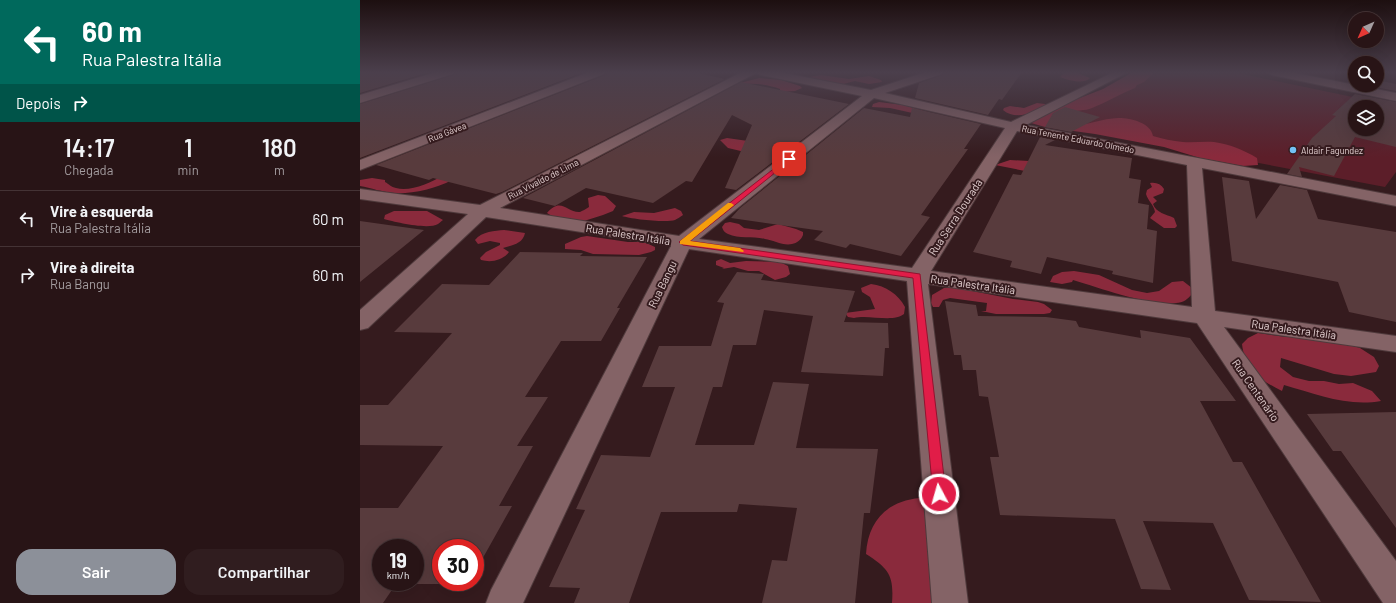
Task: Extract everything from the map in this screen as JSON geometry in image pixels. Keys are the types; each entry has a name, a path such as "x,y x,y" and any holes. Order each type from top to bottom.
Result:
{"street":[{"name":"Rua Gávea","path":"360,165 527,100"},
{"name":"Rua Vivaldo de Lima","path":"360,323 482,211 697,100"},
{"name":"Rua Bangu","path":"504,603 683,242 864,100"},
{"name":"Rua Tenente Eduardo Olmedo","path":"899,100 1013,126 1396,202"},
{"path":"1013,126 1066,100"},
{"name":"Rua Serra Dourada","path":"917,276 1013,126"},
{"path":"1194,161 1204,316"},
{"name":"Rua Palestra Itália","path":"360,194 917,276 1396,344"},
{"path":"917,276 950,603"},
{"name":"Rua Centenário","path":"1204,316 1396,591"}],"shaded area":[{"name":"Aldair Fagundez","path":"1094,100 1348,100 1348,136 1384,136 1384,103 1396,106 1396,172 1385,187 1047,123"},
{"path":"1109,100 1089,109 1067,113 1085,124 1119,118 1129,119 1145,125 1149,128 1153,136 1160,138 1183,142 1214,142 1231,146 1257,158 1258,165 1243,166 1200,158 1164,147 1095,134 1045,127 1031,123 1072,101"},
{"path":"879,102 903,105 927,112 917,114 890,108 872,107 873,104"},
{"path":"1037,103 1048,106 1031,113 1020,115 1014,115 1003,110 1004,108 1010,106 1024,108"},
{"path":"727,138 748,141 745,152 728,148 720,140"},
{"path":"1010,160 1029,161 1030,172 995,165"},
{"path":"442,176 452,180 431,188 408,193 390,192 360,186 360,180 372,178 385,180 385,182 394,188 407,189 426,184"},
{"path":"1150,183 1158,184 1164,189 1163,193 1153,197 1157,201 1153,204 1159,211 1174,218 1177,226 1175,228 1164,228 1150,218 1155,212 1146,194 1147,190 1152,187"},
{"path":"598,195 605,196 616,206 613,211 584,221 572,222 555,218 547,213 552,208 560,205 575,212 580,212 589,207 588,198"},
{"path":"675,208 681,211 683,215 671,221 648,220 622,216 634,212 654,213"},
{"path":"394,211 427,211 443,220 433,226 427,226 411,225 384,219 385,215"},
{"path":"730,222 739,224 744,228 759,230 778,224 803,232 803,235 794,244 782,244 760,238 732,236 725,232 722,227 725,223"},
{"path":"504,230 525,233 520,242 503,248 509,252 504,257 493,261 481,260 480,258 486,252 500,245 500,243 490,241 478,244 475,240 485,233"},
{"path":"587,236 628,242 644,242 655,247 655,250 639,255 593,254 581,250 565,249 565,244"},
{"path":"721,259 730,263 746,261 780,262 788,266 790,274 786,277 775,280 759,271 748,271 734,267 722,269 724,268 716,265 716,261"},
{"path":"1074,271 1099,275 1132,290 1147,293 1159,291 1172,282 1183,281 1192,288 1192,294 1187,299 1176,303 1151,302 1124,296 1073,280 1072,282 1062,284 1050,282 1053,276 1062,272"},
{"path":"871,284 891,291 899,298 905,307 904,314 894,318 848,317 845,313 875,309 870,297 862,292 861,288"},
{"path":"944,288 957,288 1013,299 1038,302 1044,304 1052,310 1050,313 1044,314 996,314 981,311 986,311 987,303 950,298 943,300 939,307 933,307 931,303 932,295"},
{"path":"1258,333 1286,337 1309,334 1360,348 1374,357 1379,366 1376,372 1351,376 1334,374 1281,358 1280,367 1293,377 1309,381 1324,381 1339,384 1353,383 1372,391 1381,401 1344,401 1320,396 1284,385 1282,391 1274,387 1260,378 1246,361 1242,344 1248,338"},
{"path":"920,498 926,503 947,603 892,603 891,579 880,564 866,554 868,542 875,523 889,508 898,503"}],"building":[{"path":"372,100 511,100 360,158 360,104"},
{"path":"541,100 683,100 496,194 433,178 429,180 376,165"},
{"path":"707,100 830,100 849,104 736,190 725,188 752,125 732,115 692,182 686,181 653,203 586,188 555,206 523,198"},
{"path":"924,100 998,100 988,115"},
{"path":"1348,100 1348,136 1384,136 1384,100 1396,102 1396,147 1355,137 1334,176 1299,167 1302,177 1287,174 1312,138 1336,116 1332,115"},
{"path":"1065,107 1100,117 1071,132 1045,127 1053,113"},
{"path":"864,108 910,117 912,108 981,124 964,149 968,149 921,215 930,217 901,256 850,244 846,248 814,240 823,231 731,218 740,208"},
{"path":"1040,137 1055,140 1045,145 1132,158 1129,178 1141,180 1138,203 1149,205 1147,229 1157,231 1153,283 1112,274 1113,271 1047,257 1041,274 1010,267 1012,261 973,252 1013,174 1021,175"},
{"path":"1222,177 1249,181 1256,219 1280,185 1307,190 1318,219 1396,232 1396,322 1349,312 1338,282 1232,261"},
{"path":"360,221 424,230 360,282"},
{"path":"520,252 583,253 580,256 647,257 617,308 620,308 601,341 561,341 525,397 548,397 517,446 533,446 499,506 512,506 484,556 484,539 432,539 432,584 424,584 424,539 372,539 372,591 391,591 383,603 360,603 360,508 398,508 443,446 360,445 360,405 388,405 452,333 394,332 442,284 489,285"},
{"path":"737,272 764,274 761,280 855,291 844,322 888,323 889,348 885,348 883,376 801,372 813,316 764,310 756,345 733,345 722,387 713,387 695,445 754,445 773,382 809,384 796,448 878,449 870,513 864,513 855,603 762,603 772,560 787,561 797,508 739,504 737,512 661,512 629,603 574,603 580,588 549,587 585,510 576,509 601,455 650,457 675,387 642,387 659,346 711,346 724,303 717,302"},
{"path":"945,301 976,305 978,316 1046,317 1076,321 1079,327 1141,338 1140,330 1190,338 1236,401 1200,401 1233,462 1242,462 1321,602 1249,600 1213,523 1143,521 1171,590 1141,589 1115,519 1000,515 990,457 999,457 988,397 979,396 976,370 963,370 961,355 954,355"},
{"path":"1396,412 1396,528 1341,451 1333,451 1307,414"}],"slow traffic":[{"path":"731,205 683,242 740,251"}],"place":[{"name":"Aldair Fagundez","path":"1293,150"}],"route":[{"path":"789,159 683,242 917,276 939,494"}]}
